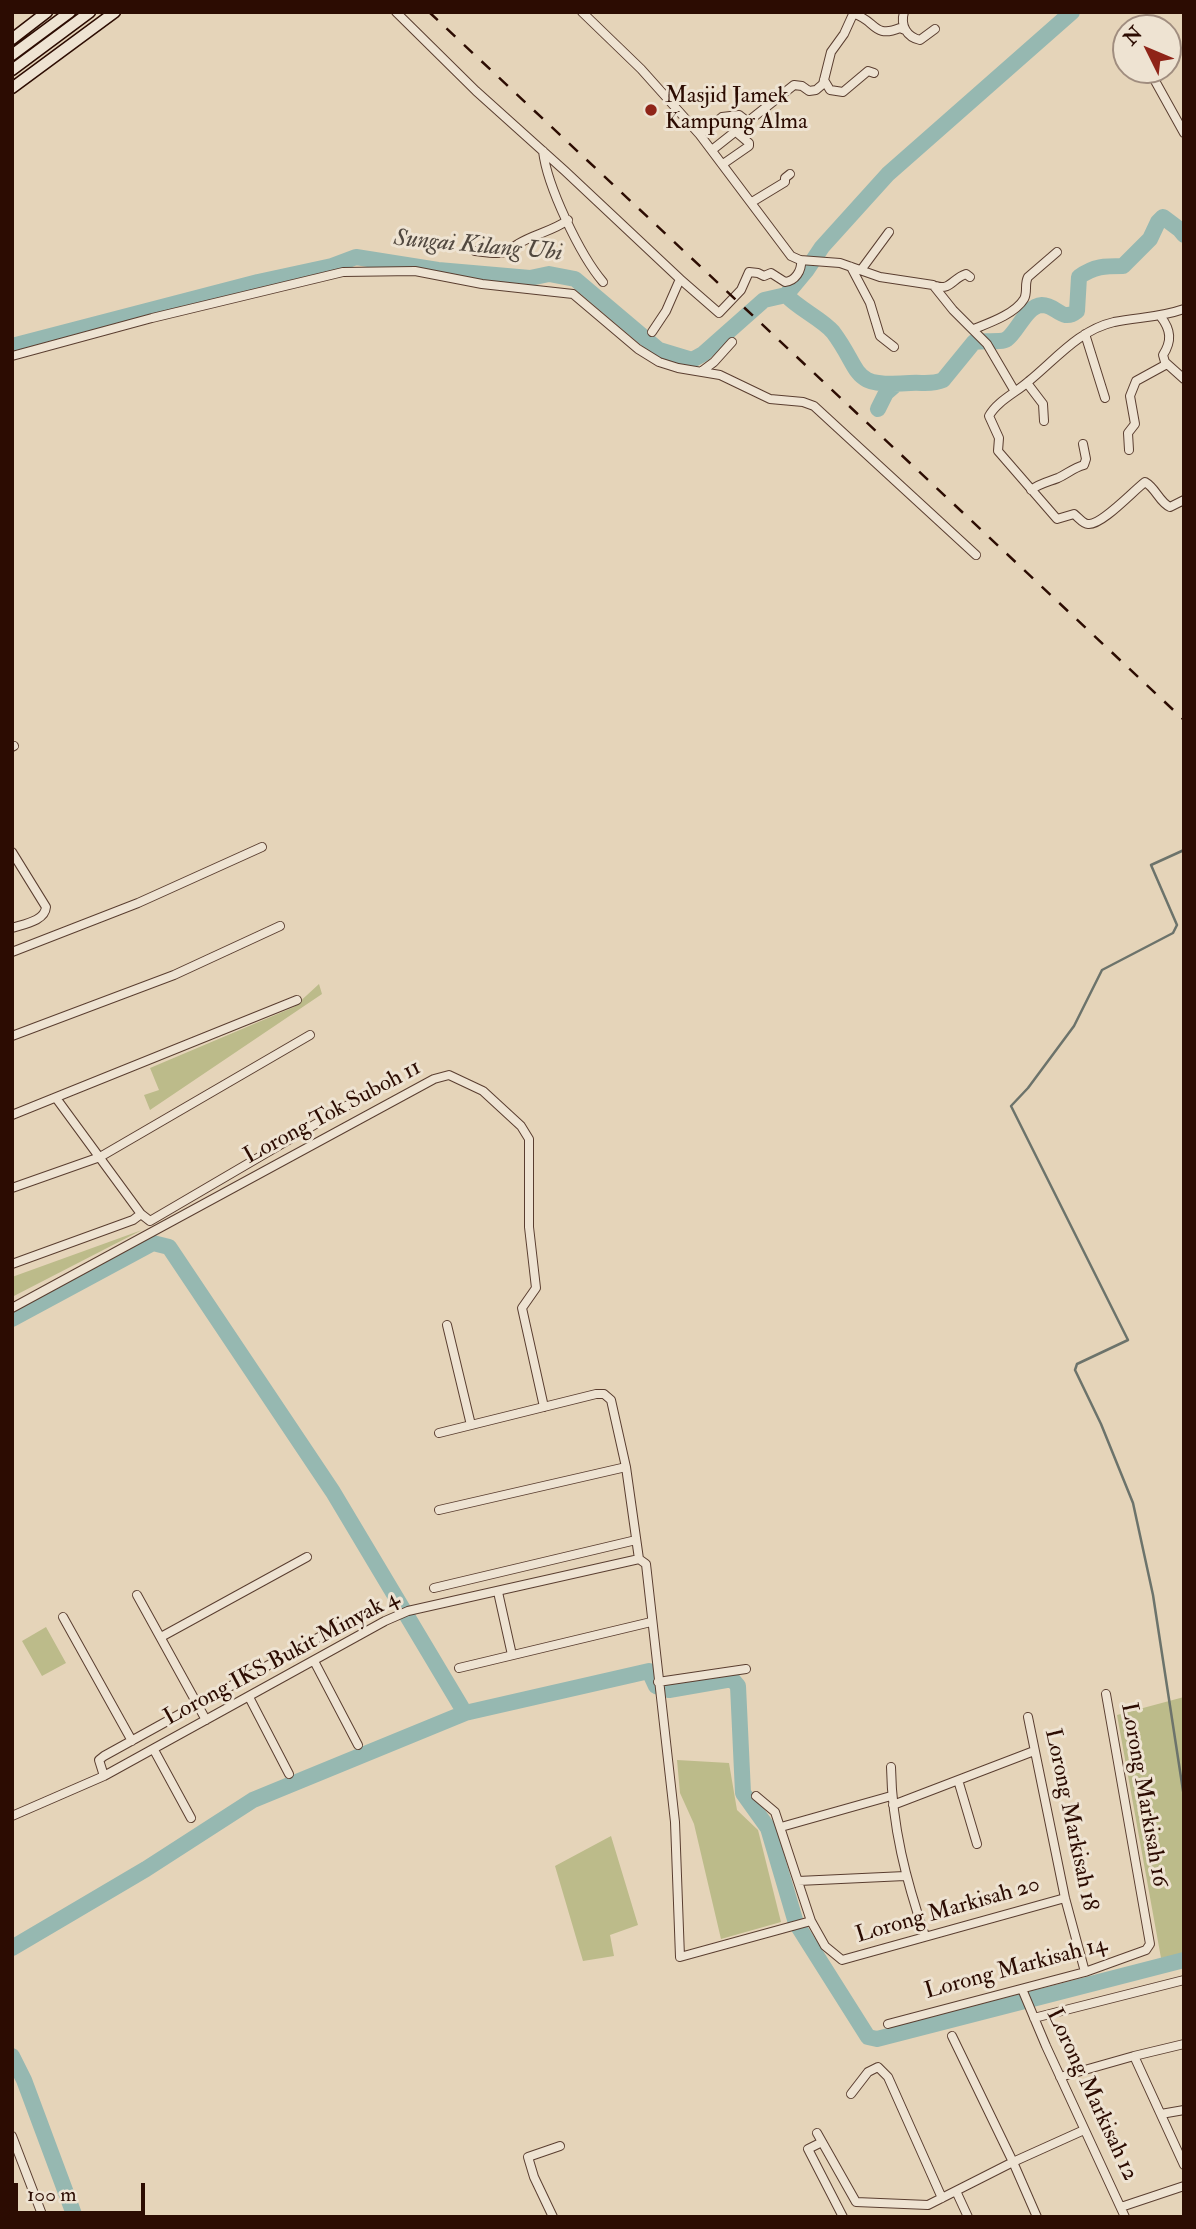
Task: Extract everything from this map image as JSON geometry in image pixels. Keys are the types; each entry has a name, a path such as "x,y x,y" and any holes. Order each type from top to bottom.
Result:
{"main road":[{"path":"12,39 47,12"},
{"path":"12,55 70,12"},
{"path":"12,70 90,12"},
{"path":"12,88 115,12"}],"street":[{"path":"396,12 476,91 719,313 741,290 749,272 764,276 771,273 785,282 790,281 800,270 803,260"},
{"path":"582,12 641,69 700,135 791,256 851,267 880,277 943,288 960,276 970,276"},
{"path":"904,12 902,18 905,30"},
{"path":"712,150 794,86 802,86 809,91 816,90 824,80 831,52 854,13 881,32 887,33 900,28 916,40 935,29"},
{"path":"824,80 830,90 843,92 868,71 874,73"},
{"path":"1157,84 1184,133"},
{"path":"700,135 725,116 739,115 747,122"},
{"path":"723,164 749,146 736,131"},
{"path":"543,151 545,170 593,271 603,282"},
{"path":"752,202 780,186 790,174"},
{"path":"475,251 509,251 518,243 557,228 568,220"},
{"path":"861,270 889,232"},
{"path":"975,331 1022,302 1028,277 1057,253"},
{"path":"851,267 870,303 880,336 894,347"},
{"path":"12,356 152,318 343,272 415,271 482,284 564,291 573,294 638,349 659,362 720,375 770,399 803,402 814,406 976,555"},
{"path":"652,332 666,311 680,279"},
{"path":"933,285 953,310 987,344 1014,390"},
{"path":"1184,309 1161,317 1113,322 1085,334 1071,343 1027,383 1014,390 989,416 999,438 998,451 1057,519 1074,514 1084,524 1091,525 1102,519 1144,482 1170,507 1184,500"},
{"path":"1161,317 1170,335 1170,344 1163,355 1167,364 1184,379"},
{"path":"1085,334 1105,398"},
{"path":"702,371 732,342"},
{"path":"1129,450 1128,433 1135,424 1130,396 1136,381 1167,364"},
{"path":"1027,383 1043,404 1044,422"},
{"path":"1031,490 1041,482 1060,477 1071,469 1084,465 1086,460 1083,444"},
{"path":"12,952 135,904 262,847"},
{"path":"12,852 46,907 43,917 12,928"},
{"path":"12,1036 174,975 280,926"},
{"path":"12,1115 297,1000"},
{"path":"12,1188 100,1157 310,1035"},
{"name":"Lorong Tok Suboh 11","path":"12,1308 434,1079 449,1076 483,1091 521,1126 529,1139 527,1194 536,1285 535,1292 522,1308 544,1407"},
{"path":"56,1098 142,1214 150,1221 367,1094"},
{"path":"12,1264 133,1220 142,1214"},
{"path":"447,1325 471,1425"},
{"path":"439,1433 597,1394 608,1396 611,1400 642,1561 676,1822 680,1957 807,1922 798,1881 781,1827 771,1807 756,1796"},
{"path":"439,1510 626,1467"},
{"path":"434,1588 636,1540"},
{"path":"161,1637 307,1557"},
{"name":"Lorong IKS Bukit Minyak 4","path":"12,1816 104,1776 154,1750 385,1621 430,1605 642,1561"},
{"path":"498,1592 512,1655"},
{"path":"137,1595 206,1720"},
{"path":"63,1617 132,1741"},
{"path":"459,1668 651,1622"},
{"path":"104,1776 99,1760 344,1624"},
{"path":"314,1661 358,1745"},
{"path":"658,1686 746,1669"},
{"name":"Lorong Markisah 16","path":"1106,1694 1150,1944"},
{"path":"249,1697 289,1774"},
{"name":"Lorong Markisah 18","path":"1028,1717 1065,1898 1085,1972"},
{"path":"154,1750 191,1818"},
{"path":"781,1827 892,1800 958,1780 1034,1751"},
{"path":"891,1767 892,1800 905,1876 925,1936"},
{"path":"958,1780 977,1844"},
{"path":"798,1881 905,1876"},
{"name":"Lorong Markisah 20","path":"807,1922 825,1945 842,1959 1065,1898"},
{"name":"Lorong Markisah 14","path":"888,2024 1023,1992 1140,1954 1150,1944"},
{"path":"1032,2015 1184,1980"},
{"name":"Lorong Markisah 12","path":"1023,1992 1125,2217"},
{"path":"952,2036 1037,2217"},
{"path":"1060,2077 1184,2044"},
{"path":"1134,2056 1184,2165"},
{"path":"850,2094 868,2072 878,2067 888,2077 942,2198"},
{"path":"1161,2114 1184,2110"},
{"path":"817,2133 856,2202 928,2205 1084,2130"},
{"path":"12,2136 43,2217"},
{"path":"822,2142 808,2150 843,2217"},
{"path":"553,2217 534,2177 528,2157 560,2146"},
{"path":"12,2163 22,2160"},
{"path":"1121,2207 1184,2186"},
{"path":"956,2191 968,2217"}],"shaded area":[{"path":"319,984 322,994 150,1110 144,1095 159,1090 150,1068 294,1007"},
{"path":"142,1230 12,1297 12,1277"},
{"path":"46,1627 66,1663 42,1676 22,1641"},
{"path":"1184,1697 1184,1954 1161,1958 1117,1715"},
{"path":"677,1760 729,1763 737,1810 758,1830 781,1922 721,1939 694,1824 680,1793"},
{"path":"611,1836 638,1925 610,1935 614,1956 583,1961 555,1866"}],"waterway":[{"path":"786,295 822,247 888,174 1072,12"},
{"name":"Sungai Kilang Ubi","path":"12,346 258,282 332,266 356,257 438,270 530,278 549,274 575,279 659,350 692,360 703,354 764,300 786,295 833,332 854,367 867,380 890,384 931,383 943,380 974,342 1007,339 1036,306 1047,306 1067,315 1077,311 1079,277 1100,267 1123,266 1150,239 1163,217 1184,235"},
{"path":"878,409 886,393 894,386"},
{"path":"1184,850 1151,865 1177,925 1173,933 1102,970 1074,1026 1028,1088 1011,1106 1128,1340 1077,1364 1075,1370 1101,1424 1133,1503 1153,1595 1184,1797"},
{"path":"12,1319 153,1243 169,1247 333,1492 465,1713"},
{"path":"12,1948 146,1869 253,1800 465,1713 649,1671 656,1686 669,1690 732,1679 738,1686 743,1793 768,1828 796,1923 868,2037 877,2039 1184,1960"},
{"path":"12,2056 24,2080 75,2217"}],"railway":[{"path":"429,12 1184,720"}],"place":[{"name":"Masjid Jamek Kampung Alma","path":"651,110"}]}
